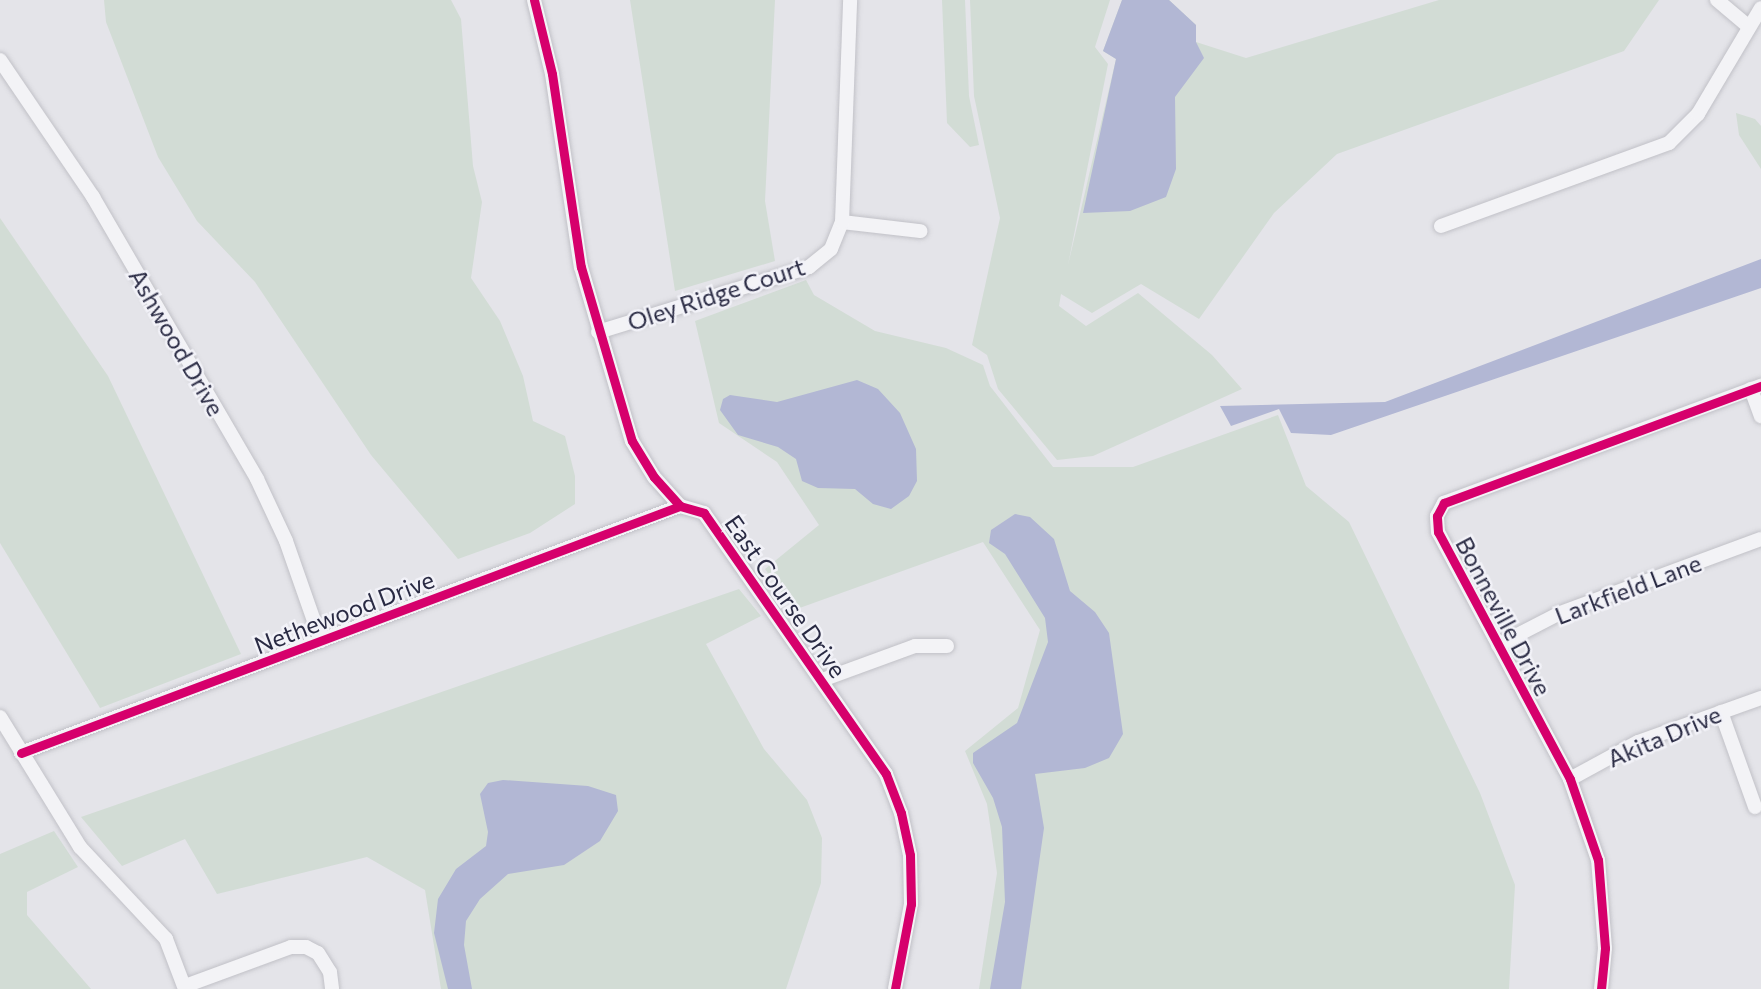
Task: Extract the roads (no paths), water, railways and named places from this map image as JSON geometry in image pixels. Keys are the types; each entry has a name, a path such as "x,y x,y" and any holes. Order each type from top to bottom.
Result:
{"street":[{"name":"East Course Drive","path":"534,0 552,74 581,267 632,441 654,477 680,506 704,513 886,774 901,813 910,855 911,904 895,989"},
{"name":"Oley Ridge Court","path":"598,332 809,267 831,248 842,222 850,0"},
{"path":"1717,0 1747,25"},
{"path":"1441,226 1669,143 1698,114 1747,25 1761,8"},
{"name":"Ashwood Drive","path":"0,60 93,197 257,479 286,541 321,642"},
{"path":"842,222 920,231"},
{"path":"1756,387 1761,416"},
{"name":"Bonneville Drive","path":"1601,989 1605,948 1598,860 1570,779 1438,532 1437,516 1444,503 1756,387"},
{"name":"Nethewood Drive","path":"21,753 680,506"},
{"name":"Larkfield Lane","path":"1498,645 1558,614 1761,539"},
{"path":"822,680 915,646 947,646"},
{"name":"Akita Drive","path":"1570,779 1638,742 1761,698"},
{"path":"1721,712 1755,807"},
{"path":"0,717 80,847 166,939 185,987 291,947 306,947 318,953 330,972 332,989"}],"water":[{"path":"1122,0 1169,0 1196,25 1196,42 1204,58 1175,97 1176,169 1166,197 1130,211 1083,213 1116,59 1103,51"},
{"path":"1761,259 1761,288 1331,435 1291,433 1279,409 1231,426 1220,406 1385,402"},
{"path":"857,380 878,389 900,413 916,449 917,481 909,496 891,509 873,504 855,489 818,488 802,481 796,459 778,447 738,435 720,410 723,399 730,395 777,402"},
{"path":"1015,514 1030,517 1054,539 1070,591 1095,612 1109,633 1123,734 1109,758 1085,768 1035,774 1044,828 1021,989 990,989 1005,902 1002,827 993,798 973,763 973,753 1017,723 1048,642 1045,618 1005,554 989,543 991,530"},
{"path":"503,780 588,786 616,795 618,811 600,841 564,865 508,874 480,899 466,921 464,945 472,989 448,989 434,933 438,899 456,869 486,846 488,832 480,794 488,783"}]}
